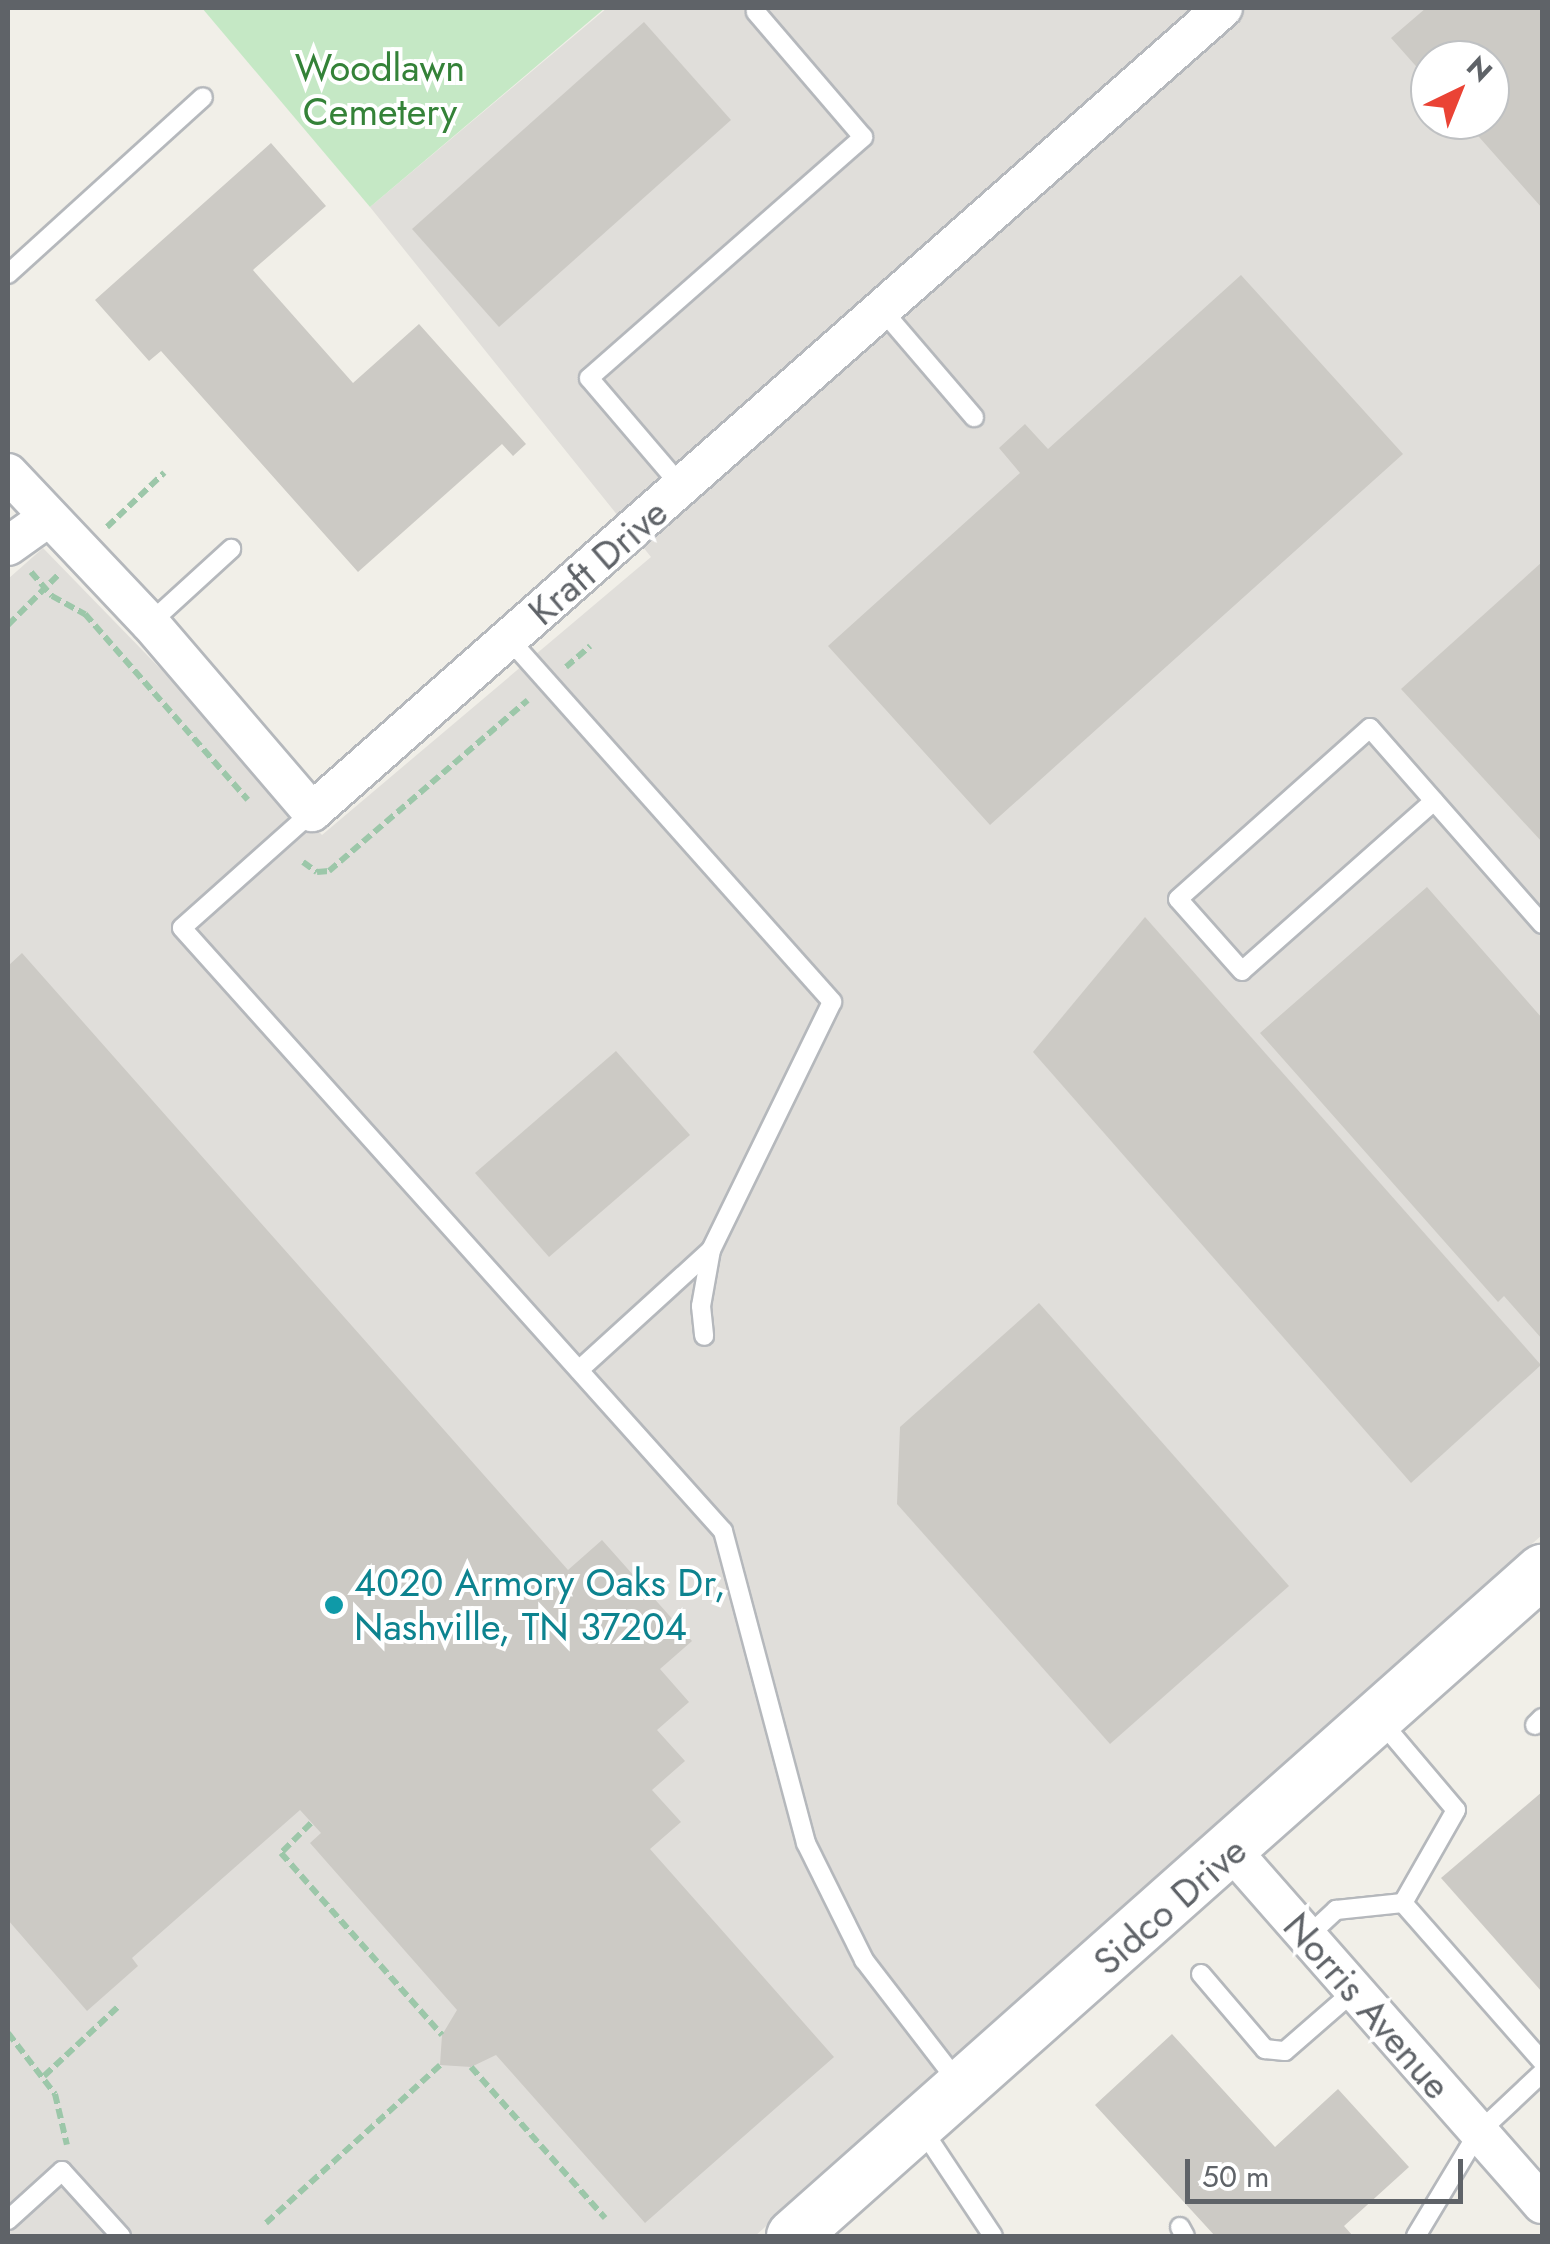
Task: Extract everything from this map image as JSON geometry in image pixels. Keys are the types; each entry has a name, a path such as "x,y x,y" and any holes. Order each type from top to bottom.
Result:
{"street":[{"name":"Kraft Drive","path":"312,812 1223,8"},
{"path":"8,472 46,520 150,623 312,812"},
{"path":"8,546 46,520"},
{"name":"Sidco Drive","path":"806,2232 919,2124 1232,1851 1542,1571"},
{"name":"Norris Avenue","path":"1232,1851 1542,2204"}],"lane":[{"path":"682,488 588,378 863,138 756,12"},
{"path":"8,274 203,97"},
{"path":"883,312 974,417"},
{"path":"150,623 231,549"},
{"path":"509,640 832,1002 711,1250 701,1306 704,1336"},
{"path":"1434,801 1242,971 1178,899 1370,728 1542,924"},
{"path":"312,812 182,928 723,1531 806,1843 864,1960 962,2087"},
{"path":"580,1370 711,1250"},
{"path":"1379,1719 1456,1810 1403,1903"},
{"path":"1307,1937 1336,1910 1403,1903"},
{"path":"1403,1903 1542,2061"},
{"path":"1201,1974 1265,2049 1285,2051 1354,1992"},
{"path":"1416,2236 1478,2133 1542,2072"},
{"path":"919,2124 993,2236"},
{"path":"8,2220 62,2171 121,2236"}],"path":[{"path":"8,546 52,596 85,614 249,800"},
{"path":"566,667 590,646"},
{"path":"303,862 317,872 329,871 530,699"},
{"path":"311,1823 280,1853 442,2034"},
{"path":"44,2076 120,2005"},
{"path":"8,2033 44,2076 66,2126 62,2171"},
{"path":"266,2223 440,2065"},
{"path":"471,2067 605,2218"}],"shaded area":[{"path":"607,8 1542,8 1542,1535 755,2236 8,2236 8,579 43,548 322,835 651,557 370,207"}],"green space":[{"name":"Woodlawn Cemetery","path":"202,8 605,8 370,207"}],"building":[{"path":"1426,8 1542,8 1542,208 1482,140 1510,140 1510,40 1410,40 1410,59 1391,38"},
{"path":"644,22 731,120 499,327 412,229"},
{"path":"271,143 326,206 253,270 353,383 419,324 526,444 513,456 502,444 358,572 161,351 149,361 95,300"},
{"path":"1241,275 1403,454 990,825 828,646 1020,473 999,448 1025,424 1048,449"},
{"path":"1542,562 1542,842 1401,689"},
{"path":"1427,887 1542,1018 1542,1339 1504,1296 1498,1302 1260,1033"},
{"path":"1145,917 1541,1365 1411,1483 1033,1052"},
{"name":"4020 Armory Oaks Dr, Nashville, TN 37204","path":"22,953 568,1570 602,1540 692,1641 660,1669 689,1702 657,1730 685,1761 652,1790 681,1822 650,1849 834,2057 645,2223 496,2055 471,2067 440,2065 442,2035 457,2010 310,1843 321,1833 300,1810 132,1958 138,1966 87,2011 8,1920 8,966"},
{"path":"616,1051 690,1135 549,1257 475,1173"},
{"path":"1039,1303 1289,1586 1110,1744 897,1504 900,1427"},
{"path":"1542,1792 1542,1992 1441,1878"},
{"path":"1172,2034 1275,2147 1338,2089 1409,2167 1344,2226 1353,2236 1215,2236 1095,2105"}],"place":[{"name":"4020 Armory Oaks Dr, Nashville, TN 37204","path":"334,1605"}]}
